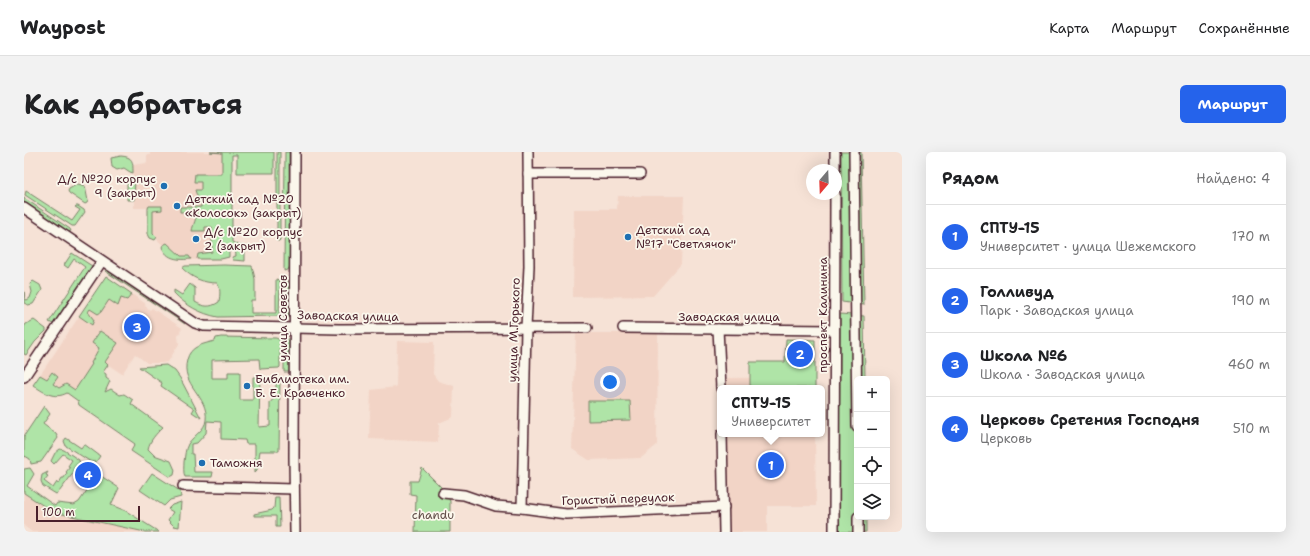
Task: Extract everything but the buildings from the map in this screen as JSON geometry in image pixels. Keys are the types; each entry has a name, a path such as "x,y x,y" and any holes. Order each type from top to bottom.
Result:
{"street":[{"name":"улица Советов","path":"295,152 295,532"},
{"name":"улица М.Горького","path":"522,508 526,328 529,266 528,152"},
{"path":"835,152 835,164"},
{"path":"854,152 857,412"},
{"path":"528,174 640,174"},
{"name":"проспект Калинина","path":"834,532 835,200"},
{"name":"Заводская улица","path":"24,208 200,325 339,329 587,328"},
{"path":"24,377 102,261"},
{"name":"Заводская улица","path":"623,328 834,330"},
{"path":"718,328 720,385"},
{"path":"722,437 724,532"},
{"path":"183,486 294,489"},
{"name":"Гористый переулок","path":"443,493 464,495 496,506 567,514 724,507"},
{"path":"858,520 858,532"}],"shaded area":[{"name":"Детский сад №20 «Колосок» (закрыт)","path":"150,152 227,152 221,259 179,260 151,234 151,208 134,208 134,200 127,200 127,178 133,178 133,165 147,163 147,155 150,155"},
{"name":"Детский сад №17 \"Светлячок\"","path":"618,196 684,196 681,264 653,296 573,297 574,209 617,209"},
{"path":"106,276 146,304 145,306 150,310 152,308 182,328 178,336 179,344 168,362 147,363 135,354 122,374 104,362 78,401 40,375"},
{"path":"576,333 658,333 657,445 641,458 589,460 572,449"},
{"path":"397,341 434,342 433,374 438,381 454,386 453,417 439,423 438,442 369,439 371,390 396,387"},
{"path":"815,377 815,385 727,385 727,378"},
{"path":"727,437 815,437 816,506 767,506 767,532 728,532"},
{"path":"24,493 53,512 145,532 32,532 24,526"}],"green space":[{"path":"210,152 274,152 274,173 237,173 237,155 232,155 232,242 245,246 245,261 233,260 232,257 236,256 235,246 229,247 229,257 221,259 197,259 198,254 212,252 212,227 205,227 205,231 192,231 196,212 180,212 180,207 201,207 201,200 198,199 195,190 201,190 201,182 194,182 195,174 222,174 222,153"},
{"path":"277,152 280,152 279,241 277,241"},
{"path":"285,152 289,152 290,266 288,270 284,271"},
{"path":"841,152 861,152 864,305 842,302"},
{"path":"121,156 128,157 132,160 133,173 124,168 117,170 112,167 111,158"},
{"path":"127,178 133,178 135,180 134,200 127,200"},
{"path":"78,184 85,186 88,201 85,204 68,191"},
{"path":"26,191 72,221 80,210 75,207 76,206 85,212 75,226 72,226 25,195"},
{"path":"24,198 71,231 68,232 24,202"},
{"path":"149,206 162,206 162,210 153,211 153,233 157,237 155,240 150,238 148,234"},
{"path":"167,243 181,256 189,256 191,259 178,259 170,257 162,247"},
{"path":"72,253 92,266 53,324 49,322 85,267 74,259 68,268 64,265"},
{"path":"185,266 252,266 255,279 255,300 251,300 251,313 276,313 276,279 279,280 279,316 218,317 206,314 194,308 174,293 174,290 182,295 190,284 195,288 195,302 207,306 216,304 219,302 220,294 217,283 198,279 190,275 182,268"},
{"path":"107,270 183,322 185,324 105,271"},
{"path":"106,276 132,294 127,300 121,298 118,306 109,300 98,314 90,309 88,312 94,320 92,325 79,316"},
{"path":"284,279 287,280 289,284 288,318 284,318"},
{"path":"33,281 40,285 42,290 33,304 28,305 24,303 24,291 25,299 27,300 30,298 32,292 30,284"},
{"path":"840,314 864,316 865,376 854,376 854,520 866,520 866,532 839,532"},
{"path":"34,320 46,329 46,331 35,342 26,355 24,354 24,327 26,324"},
{"path":"100,331 118,343 105,362 108,365 103,372 106,374 106,378 110,381 105,392 111,389 120,395 124,394 133,400 131,404 163,427 152,440 148,449 154,455 171,461 175,470 174,475 170,477 131,451 135,444 79,405 78,401 67,393 58,396 53,395 33,385 40,375 47,379 52,372 58,377 53,384 59,388 66,384 75,390 92,364 91,363 99,348 92,343"},
{"path":"216,338 276,338 280,340 279,368 260,369 259,359 212,360 212,378 228,378 228,372 240,372 240,400 253,400 253,377 260,377 259,427 270,426 270,403 276,398 276,379 280,379 279,451 260,451 257,470 255,472 255,444 246,444 245,440 221,439 221,422 207,421 206,433 197,443 191,444 191,454 193,454 194,472 213,472 212,477 185,477 184,462 187,446 204,427 206,420 206,412 203,404 187,377 187,360 191,352 198,346 215,341"},
{"path":"286,339 290,339 290,372 284,372 284,342"},
{"path":"786,339 815,340 815,385 750,385 750,362 785,362"},
{"path":"166,365 175,371 180,378 201,418 192,412 194,409 161,386 162,383 139,367"},
{"path":"588,401 630,401 631,420 588,421"},
{"path":"44,406 50,414 43,424 56,434 58,438 41,462 31,464 30,459 25,456 24,458 24,436"},
{"path":"66,438 81,448 84,444 100,456 96,462 91,462 66,446 64,441"},
{"path":"60,449 79,460 80,464 56,494 43,486 41,481 42,475 48,472 46,475 48,476 44,481 53,488 57,482 59,483 62,478 64,478 67,473 66,472 70,467 68,466 72,460 63,454 54,464 51,461 55,453"},
{"path":"30,468 34,474 27,486 55,506 57,503 74,505 79,502 90,486 77,476 84,468 79,475 95,486 101,476 119,488 111,505 126,511 159,532 145,532 53,512 24,493 24,469"},
{"name":"chandu","path":"422,468 445,491 450,501 450,532 415,532 416,495 410,494 410,481 418,481"},
{"path":"152,473 180,491 181,497 170,500 164,506 140,490"},
{"path":"275,497 279,497 280,527 276,527 276,516 254,516 254,514 272,510 274,508"},
{"path":"181,502 179,527 174,526 168,520 173,512 168,509 172,505"}],"place":[{"name":"Д/с №20 корпус 9 (закрыт)","path":"164,186"},
{"name":"Детский сад №20 «Колосок» (закрыт)","path":"177,206"},
{"name":"Детский сад №17 \"Светлячок\"","path":"628,237"},
{"name":"Д/с №20 корпус 2 (закрыт)","path":"196,239"},
{"name":"Школа №6","path":"137,327"},
{"name":"Голливуд","path":"800,354"},
{"name":"Библиотека им. Б. Е. Кравченко","path":"247,386"},
{"name":"Таможня","path":"202,463"},
{"name":"СПТУ-15","path":"771,465"},
{"name":"Церковь Сретения Господня","path":"88,475"}]}
